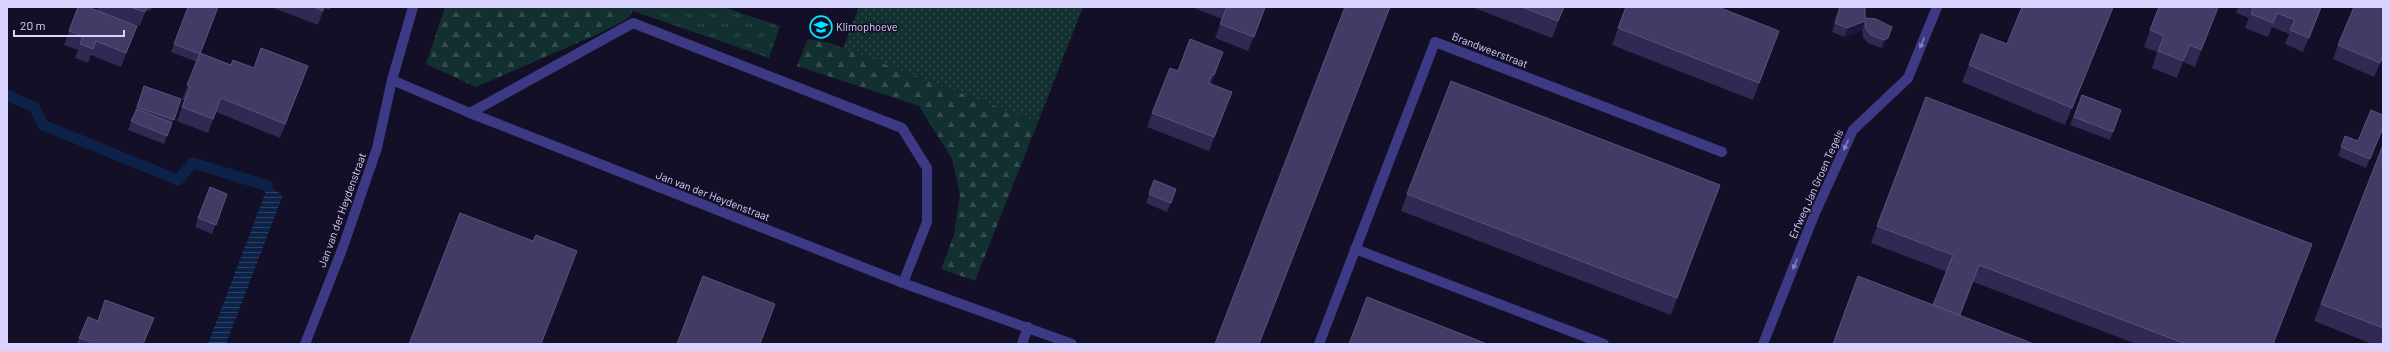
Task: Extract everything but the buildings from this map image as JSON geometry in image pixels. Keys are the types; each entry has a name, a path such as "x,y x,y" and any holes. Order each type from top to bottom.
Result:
{"street":[{"name":"Jan van der Heydenstraat","path":"305,344 343,247 377,148 392,80 413,7"},
{"name":"Erfweg Jan Groen Tegels","path":"1763,344 1815,213 1853,130 1908,78 1937,7"},
{"path":"470,113 633,23 902,128 927,168 927,222 903,283"},
{"name":"Brandweerstraat","path":"1319,344 1435,42 1722,152"},
{"name":"Jan van der Heydenstraat","path":"392,80 470,113 903,283 1028,327"},
{"path":"1355,249 1604,344"},
{"path":"1022,344 1028,327 1072,344"}],"green space":[{"path":"445,7 636,7 627,19 598,34 476,87 426,64"},
{"path":"636,7 723,7 780,26 769,58 633,11"},
{"path":"859,7 1083,7 1038,122 843,48"},
{"path":"808,39 830,43 1038,122 975,281 941,269 954,235 960,194 952,159 919,106 797,66"}],"water":[{"path":"268,186 283,195 226,344 208,344"}],"waterway":[{"path":"7,95 34,107 43,125 178,180 193,163 268,186"}],"place":[{"name":"Klimophoeve","path":"821,27"}]}
